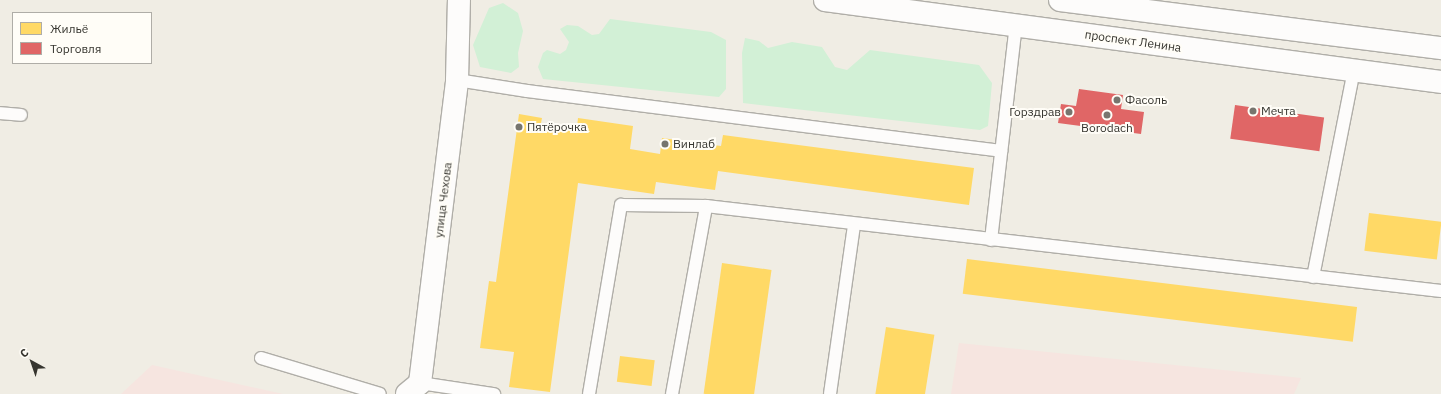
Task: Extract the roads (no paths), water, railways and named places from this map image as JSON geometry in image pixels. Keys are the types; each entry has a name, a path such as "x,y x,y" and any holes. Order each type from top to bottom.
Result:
{"main road":[{"name":"улица Чехова","path":"414,388 457,80 459,0"},
{"name":"проспект Ленина","path":"825,0 1441,82"},
{"path":"1060,0 1441,48"}],"lane":[{"path":"991,240 1016,26"},
{"path":"1313,277 1354,70"},
{"path":"457,80 526,91 1001,151"},
{"path":"0,113 21,114"},
{"path":"590,394 621,205 706,206 854,225 1441,291"},
{"path":"672,394 706,206"},
{"path":"830,394 854,225"},
{"path":"261,358 380,394"},
{"path":"414,388 494,394"}],"place":[{"name":"Фасоль","path":"1117,100"},
{"name":"Мечта","path":"1253,111"},
{"name":"Горздрав","path":"1069,112"},
{"name":"Borodach","path":"1107,115"},
{"name":"Пятёрочка","path":"519,127"},
{"name":"Винлаб","path":"665,144"}]}
